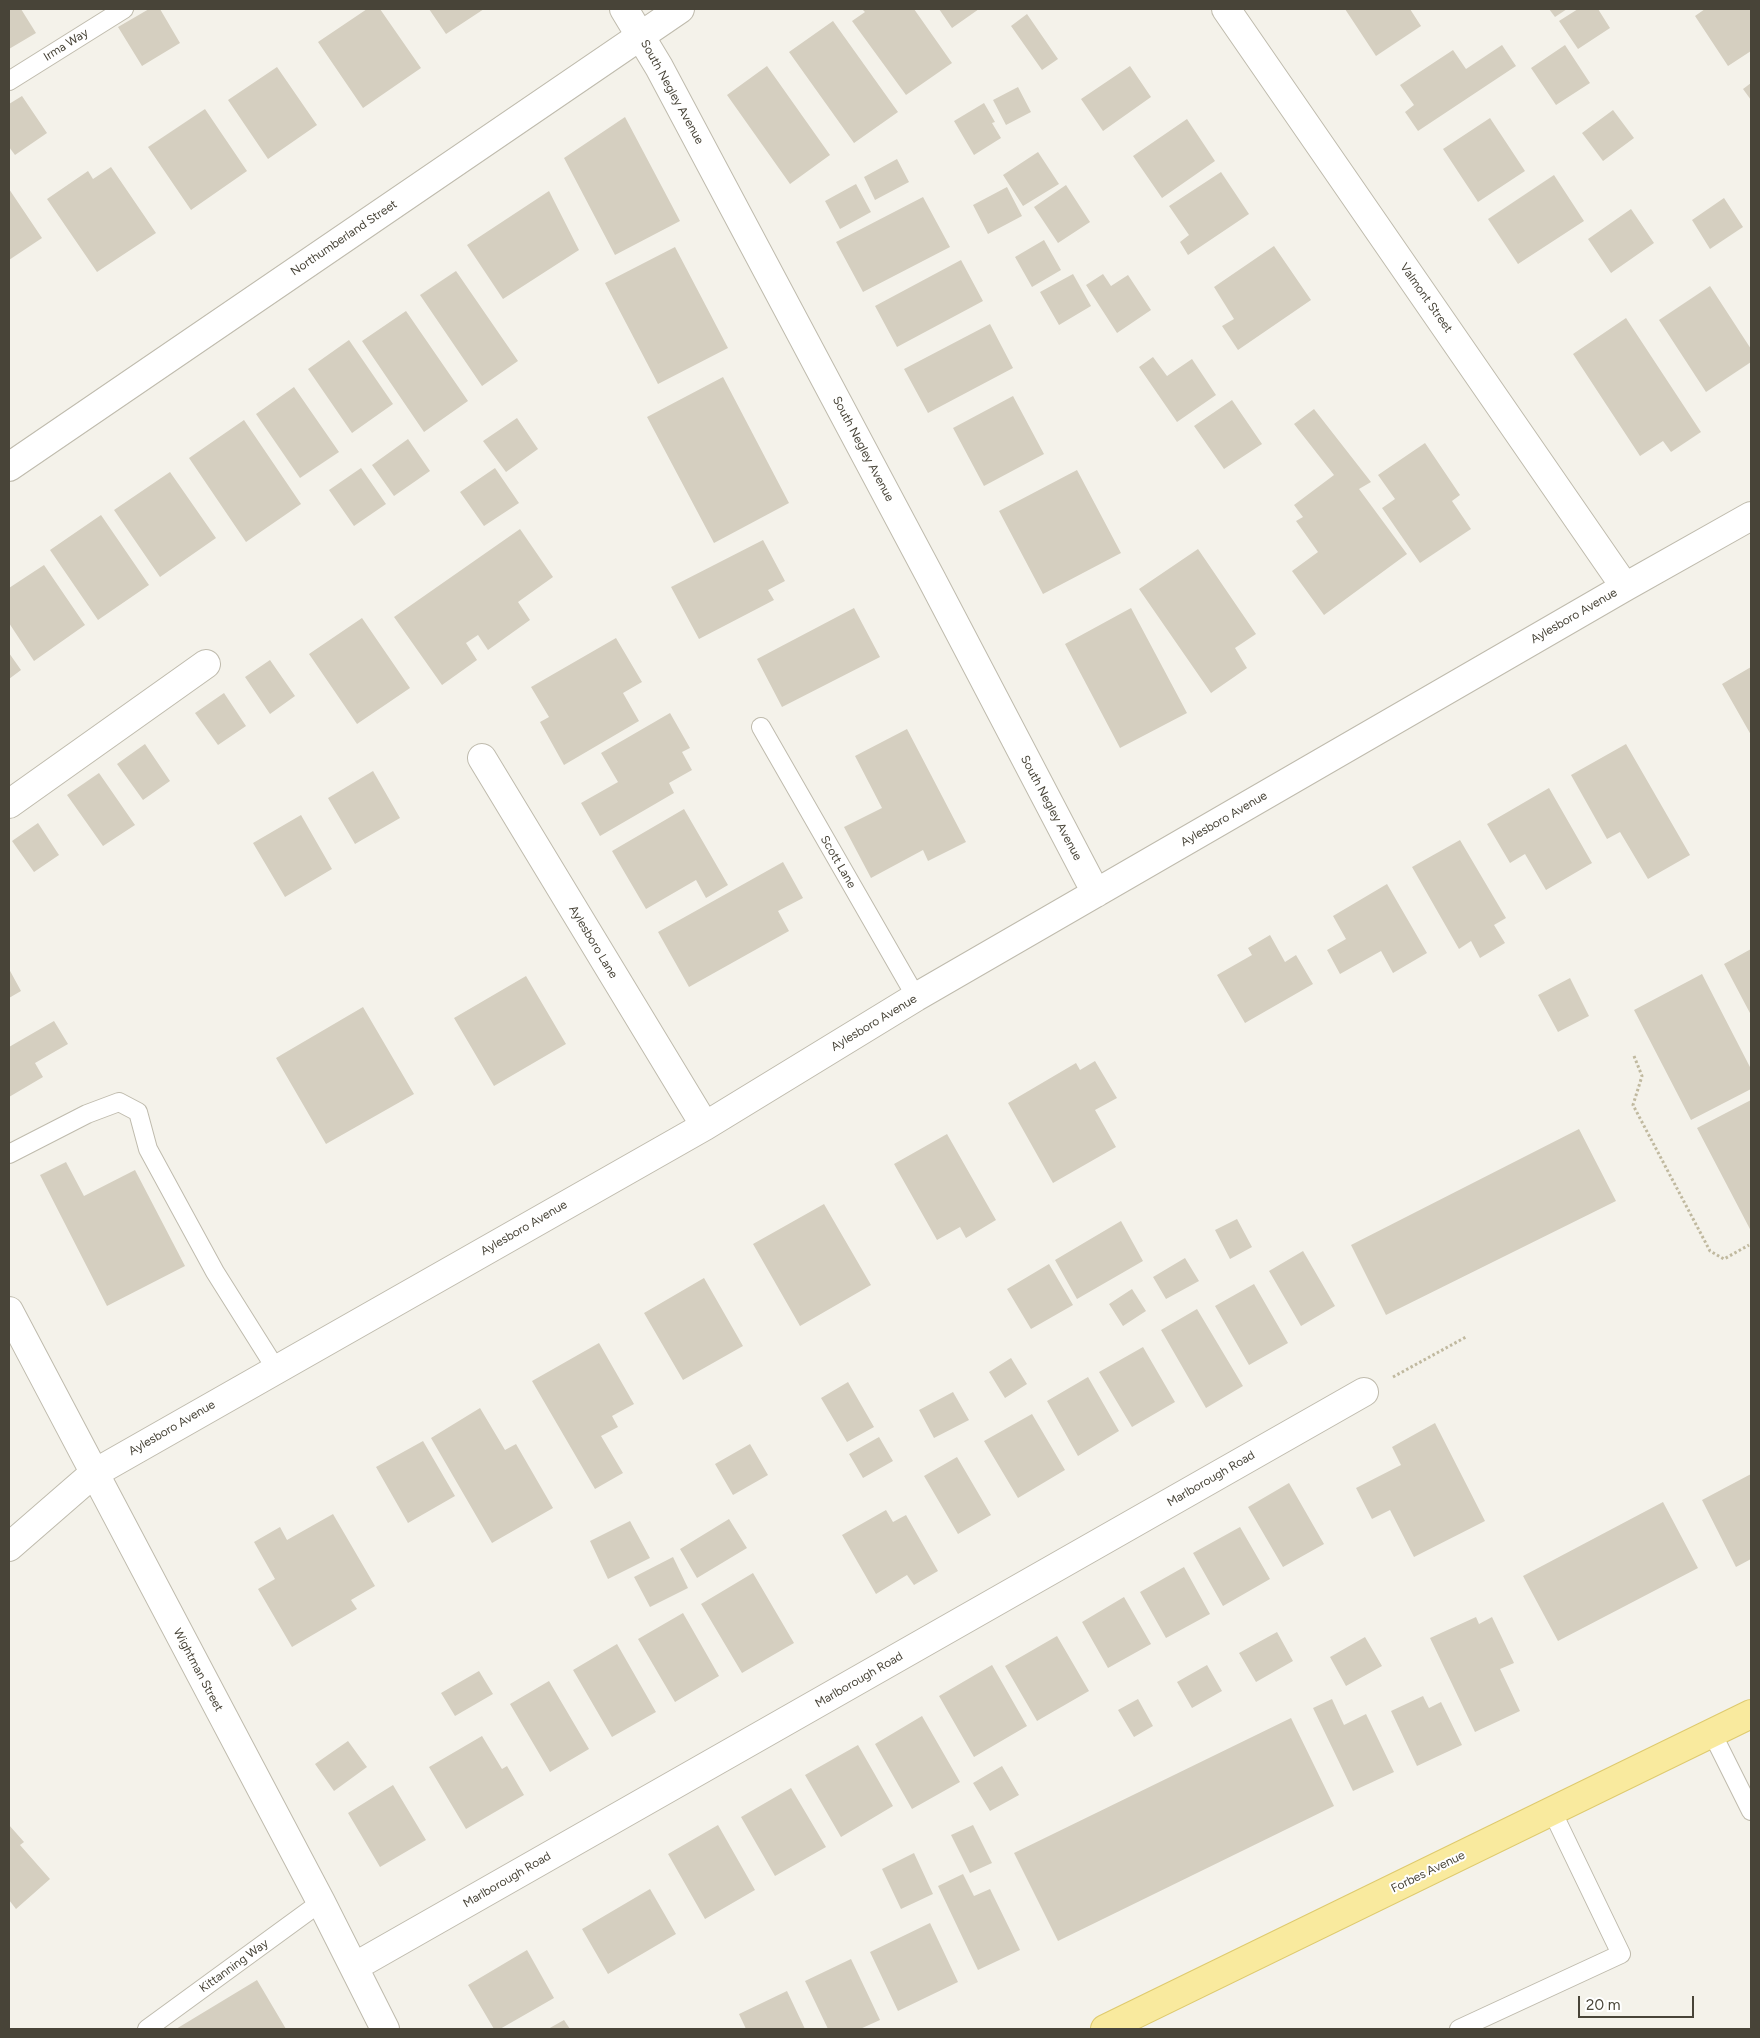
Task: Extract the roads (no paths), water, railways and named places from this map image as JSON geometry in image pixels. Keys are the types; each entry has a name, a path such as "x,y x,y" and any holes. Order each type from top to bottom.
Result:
{"main road":[{"name":"Forbes Avenue","path":"1105,2029 1751,1714"}],"street":[{"name":"South Negley Avenue","path":"624,9 641,35 931,578 1096,893"},
{"name":"Northumberland Street","path":"9,467 680,9"},
{"name":"Valmont Street","path":"1226,9 1625,587"},
{"name":"Aylesboro Avenue","path":"9,1547 93,1474 705,1126 916,997 1751,516"},
{"path":"9,804 206,664"},
{"name":"Aylesboro Lane","path":"482,758 705,1126"},
{"name":"Wightman Street","path":"9,1312 321,1902 385,2029"},
{"name":"Marlborough Road","path":"354,1966 1364,1392"}],"lane":[{"name":"Irma Way","path":"9,81 124,9"},
{"name":"Scott Lane","path":"761,727 916,997"},
{"path":"9,1154 87,1114 119,1102 138,1112 148,1149 178,1206 215,1272 276,1369"},
{"path":"1712,1733 1751,1811"},
{"path":"1459,2029 1620,1954 1552,1811"},
{"name":"Kittanning Way","path":"147,2029 321,1902"}]}
